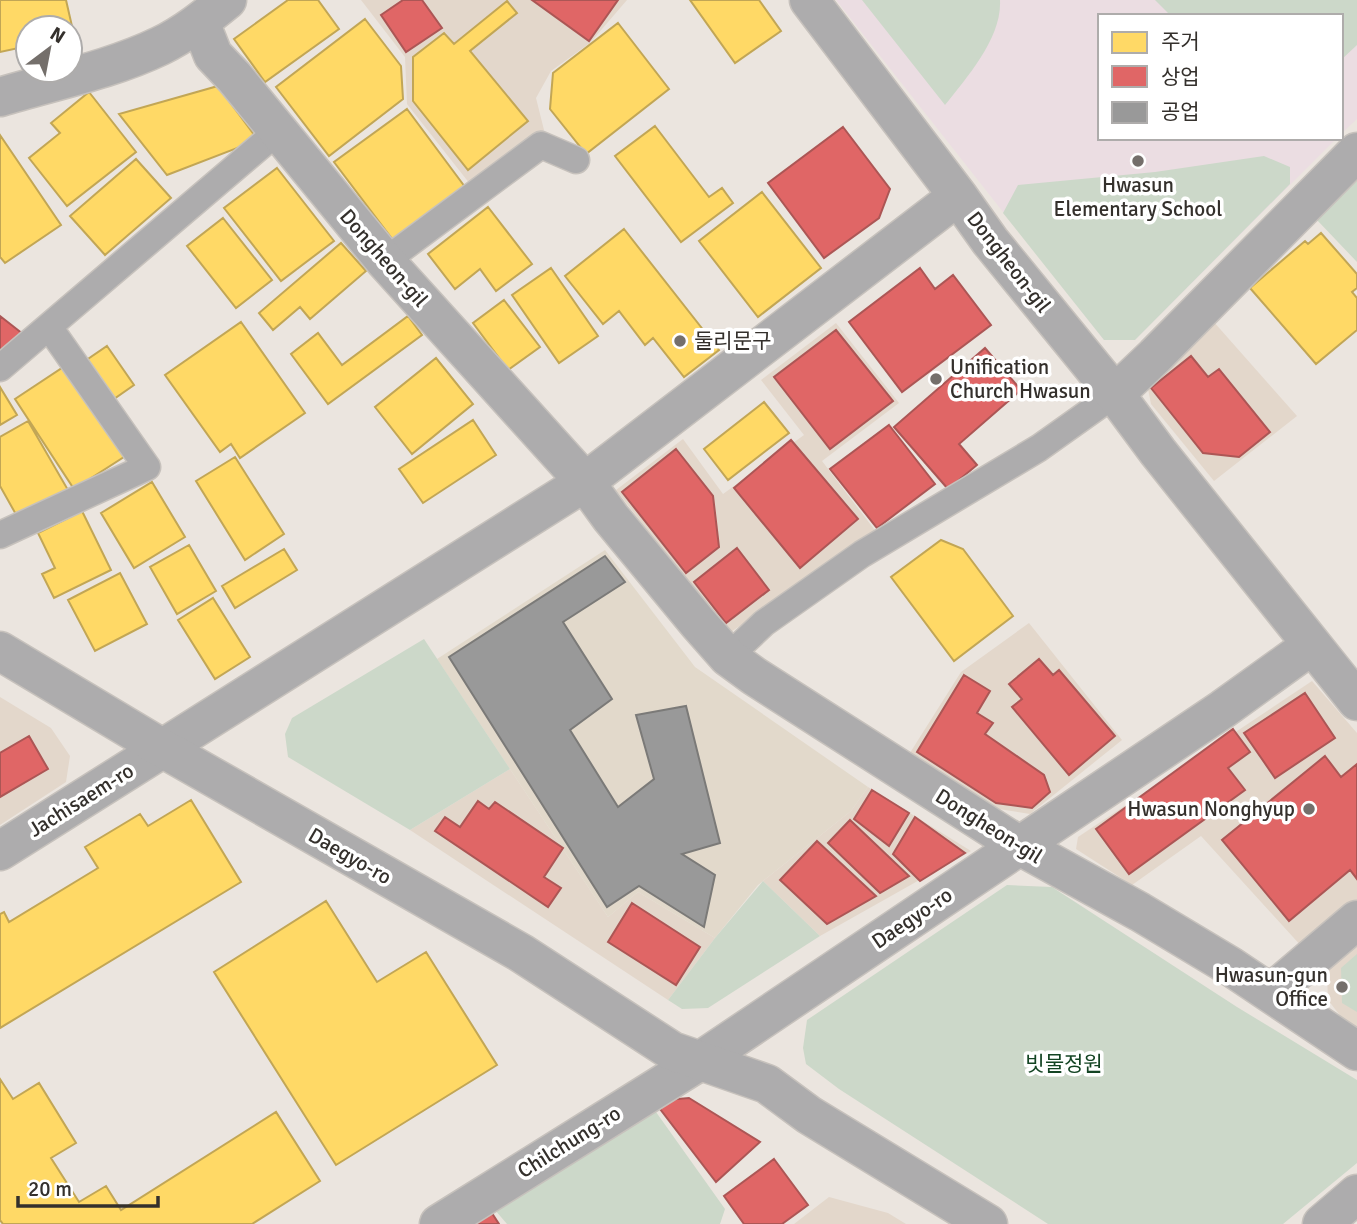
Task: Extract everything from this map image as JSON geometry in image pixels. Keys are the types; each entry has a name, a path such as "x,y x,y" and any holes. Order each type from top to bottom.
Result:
{"street":[{"path":"809,0 958,196"},
{"path":"0,97 129,59 161,46 206,7"},
{"name":"Dongheon-gil","path":"206,7 214,55 385,261 585,482 611,518 728,657 1020,846 1151,919 1271,993 1357,1051"},
{"path":"1115,394 1357,152"},
{"name":"Dongheon-gil","path":"585,482 958,196 990,241 1115,394 1357,701"},
{"name":"Jachisaem-ro","path":"0,851 585,482"},
{"name":"Daegyo-ro","path":"700,1061 1312,645"},
{"name":"Daegyo-ro","path":"0,651 162,748 521,953 672,1051 767,1084 809,1115 988,1224"},
{"path":"1271,993 1357,920"},
{"name":"Chilchung-ro","path":"439,1224 700,1061"},
{"path":"1322,1224 1357,1194"}],"lane":[{"path":"0,368 278,131"},
{"path":"385,261 541,145 576,160"},
{"path":"0,535 147,467 49,327"},
{"path":"728,657 764,623 862,554 1039,448 1115,394"}],"shaded area":[{"path":"361,0 627,0 590,43 551,71 536,98 544,130 470,184 407,104 405,57"},
{"name":"Hwasun Elementary School","path":"836,0 1357,0 1357,119 1343,132 1343,14 1098,14 1098,140 1335,140 1135,340 1104,340"},
{"path":"1213,321 1297,416 1214,481 1151,404 1146,379"},
{"path":"836,323 899,403 822,461 877,533 728,634 616,490 683,439 723,494 804,435 761,380"},
{"path":"605,550 695,667 868,787 851,811 758,885 715,938 638,892 608,917 437,659"},
{"path":"1029,623 1122,740 1030,814 992,808 908,756 961,672"},
{"path":"1312,681 1357,733 1357,903 1303,948 1201,836 1132,885 1076,849 1078,837"},
{"path":"0,697 51,728 70,756 66,782 0,825"},
{"path":"510,769 608,917 638,892 715,938 668,1000 410,830"},
{"path":"868,787 971,851 820,936 763,881 851,811"},
{"name":"Hwasun-gun Office","path":"1357,942 1357,1028 1342,1018 1328,1000 1327,974 1336,958"},
{"path":"829,1197 888,1213 906,1224 794,1224"}],"green space":[{"path":"862,0 1000,0 999,14 989,43 945,105"},
{"path":"1155,0 1357,0 1357,45 1343,58 1343,14 1169,14"},
{"path":"1264,156 1290,167 1290,184 1135,340 1104,340 1003,213 1018,185 1155,172"},
{"path":"1357,181 1357,262 1317,220"},
{"path":"424,639 510,769 410,830 288,757 285,734 292,718"},
{"path":"763,881 820,936 708,1008 682,1009 668,1000 715,938"},
{"name":"빗물정원","path":"1007,885 1052,887 1237,1007 1357,1080 1357,1163 1283,1224 1048,1224 839,1089 806,1064 803,1048 807,1020"},
{"path":"1357,954 1357,1012 1342,1003 1341,968"},
{"path":"656,1112 725,1209 720,1224 507,1224 495,1210"}],"building: 주거":[{"path":"0,0 66,0 69,14 14,14 14,49 0,52"},
{"path":"288,0 318,0 339,29 265,82 234,39"},
{"path":"690,0 759,0 781,31 735,63"},
{"path":"507,1 517,13 470,51 528,121 468,170 413,101 413,57 444,33 454,44"},
{"path":"365,19 401,66 403,99 329,156 276,87"},
{"path":"618,23 669,89 586,154 550,109 553,73"},
{"path":"218,86 258,140 167,175 119,114"},
{"path":"89,92 136,152 67,206 29,158 60,133 51,123"},
{"path":"407,109 468,191 396,244 334,162"},
{"path":"655,126 709,197 722,188 733,203 681,242 615,156"},
{"path":"0,135 61,225 5,263 0,257"},
{"path":"136,159 171,198 105,255 70,216"},
{"path":"277,168 334,241 281,281 224,208"},
{"path":"762,192 821,268 758,317 699,241"},
{"path":"488,207 532,264 496,291 480,269 455,289 428,254"},
{"path":"223,218 272,280 236,308 187,246"},
{"path":"624,229 719,350 684,377 653,338 645,345 619,311 603,324 565,276"},
{"path":"1321,233 1357,274 1357,288 1352,292 1357,298 1357,330 1316,364 1250,288 1305,241 1308,244"},
{"path":"341,243 366,271 310,319 300,307 273,330 259,313"},
{"path":"551,268 598,336 559,363 512,295"},
{"path":"504,300 540,347 508,370 473,323"},
{"path":"408,316 422,335 328,404 291,354 318,333 342,365"},
{"path":"241,322 305,413 240,458 231,444 220,452 165,375"},
{"path":"107,346 134,385 111,401 85,361"},
{"path":"436,358 473,404 412,454 375,407"},
{"path":"68,364 127,455 74,489 15,399"},
{"path":"0,387 17,415 0,425"},
{"path":"764,402 789,433 728,480 704,449"},
{"path":"473,420 496,455 423,503 399,469"},
{"path":"28,421 68,490 18,518 0,486 0,437"},
{"path":"235,457 284,534 245,560 196,481"},
{"path":"152,482 185,537 134,568 101,513"},
{"path":"82,511 111,570 54,598 42,574 55,568 38,533"},
{"path":"941,540 963,549 1013,616 954,661 891,577"},
{"path":"189,545 216,591 177,614 150,567"},
{"path":"284,549 297,570 235,608 222,586"},
{"path":"120,573 147,624 95,651 68,600"},
{"path":"213,598 250,657 215,679 178,620"},
{"path":"191,800 241,882 0,1028 0,914 4,912 9,922 98,868 85,847 140,814 148,826"},
{"path":"326,901 377,982 426,952 497,1065 336,1165 214,972"},
{"path":"0,1079 13,1099 39,1083 76,1143 51,1158 79,1202 106,1186 121,1210 276,1112 320,1181 252,1224 3,1224 0,1220"}],"building: 상업":[{"path":"403,0 422,0 442,28 406,52 381,15"},
{"path":"532,0 618,0 589,41"},
{"path":"843,127 890,189 879,218 824,258 768,183"},
{"path":"920,268 935,289 953,275 991,325 902,392 849,322"},
{"path":"0,316 23,334 0,356"},
{"path":"836,330 893,401 830,449 774,377"},
{"path":"985,348 1021,390 959,444 977,465 948,489 894,427"},
{"path":"1191,356 1208,377 1219,369 1270,432 1239,457 1203,453 1151,388"},
{"path":"889,425 935,484 877,528 830,469"},
{"path":"791,440 858,519 800,568 734,488"},
{"path":"676,449 713,496 719,547 686,573 622,492"},
{"path":"737,548 769,590 726,623 694,582"},
{"path":"1039,659 1053,675 1059,670 1115,736 1069,775 1012,707 1022,699 1009,684"},
{"path":"964,675 990,691 977,713 993,723 985,734 1044,775 1050,792 1032,808 996,803 917,752"},
{"path":"1305,693 1335,738 1275,778 1244,733"},
{"path":"1233,729 1250,752 1228,768 1245,790 1129,874 1096,829"},
{"path":"29,736 48,769 0,797 0,753"},
{"name":"Hwasun Nonghyup","path":"1325,756 1341,777 1357,764 1357,879 1350,870 1289,921 1222,840"},
{"path":"872,790 909,813 889,846 854,819"},
{"path":"478,801 489,809 495,802 563,848 544,877 561,888 548,907 435,831 445,817 460,827"},
{"path":"915,817 965,853 920,881 893,854"},
{"path":"850,820 909,876 880,893 828,843"},
{"path":"817,841 876,896 827,924 780,880"},
{"path":"632,903 700,947 676,985 608,942"},
{"path":"689,1098 760,1142 716,1182 654,1101"},
{"path":"774,1159 808,1205 782,1224 744,1224 724,1196"},
{"path":"488,1207 499,1224 463,1224"}],"building: 공업":[{"path":"605,556 625,582 563,622 612,699 570,730 618,807 654,779 636,715 686,706 720,843 682,854 715,875 704,927 639,886 607,907 449,657"}],"place":[{"name":"Hwasun Elementary School","path":"1138,161"},
{"name":"둘리문구","path":"680,341"},
{"name":"Unification Church Hwasun","path":"936,379"},
{"name":"Hwasun Nonghyup","path":"1309,809"},
{"name":"Hwasun-gun Office","path":"1342,987"}]}
